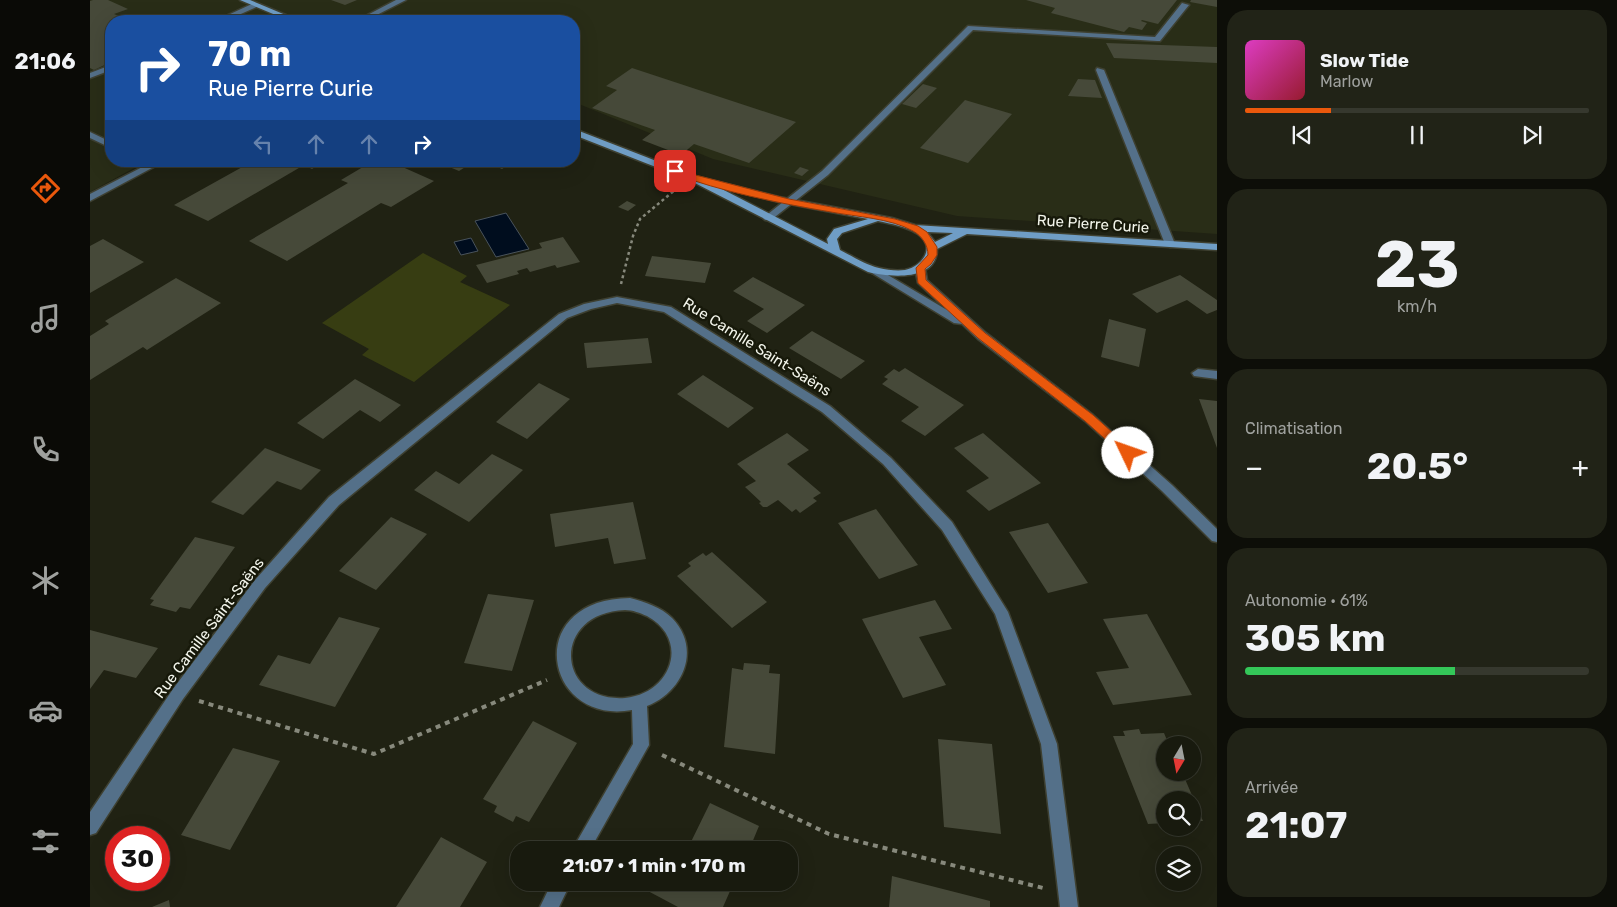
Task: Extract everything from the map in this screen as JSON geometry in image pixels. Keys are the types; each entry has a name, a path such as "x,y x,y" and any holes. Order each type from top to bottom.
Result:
{"street":[{"path":"244,0 281,15"},
{"path":"372,15 402,0"},
{"path":"234,15 257,5"},
{"path":"768,218 825,174 971,28 1157,39 1185,5"},
{"path":"90,76 105,70"},
{"path":"1100,70 1170,244"},
{"name":"Rue Pierre Curie","path":"580,134 692,178 872,270 898,273 920,268"},
{"path":"90,135 105,142"},
{"path":"90,198 146,167"},
{"name":"Rue Pierre Curie","path":"692,178 789,202 885,220 915,228 1217,247"},
{"name":"Rue Pierre Curie","path":"836,252 832,239 838,231 871,221 885,220"},
{"path":"915,228 924,234 932,247 932,255 928,262 920,268 922,281 982,336 1089,418 1167,488 1217,537"},
{"name":"Rue Pierre Curie","path":"932,247 967,231"},
{"path":"872,270 982,336"},
{"name":"Rue Camille Saint-Saëns","path":"90,828 178,694 260,584 334,501 564,316 588,306 616,300 667,309 826,409 887,461 947,526 1001,612 1049,744 1068,900"},
{"path":"1198,373 1217,375"},
{"path":"630,604 648,609 663,618 674,632 679,648 678,665 671,681 657,694 639,703 620,706 601,703 584,695 571,683 564,668 562,651 567,635 578,621 593,610 611,605 630,604"},
{"path":"586,841 641,745 639,703"},
{"path":"548,907 557,891"}],"path":[{"path":"616,300 633,236 640,218 653,206 692,178"},
{"path":"178,694 374,754 548,680 564,668"},
{"path":"641,745 828,834 1068,900"}],"shaded area":[{"path":"90,0 1217,0 1217,234 957,216 713,159 580,104 580,15 105,15 105,167 136,167 90,192"}],"green space":[{"path":"423,253 467,276 460,282 510,305 414,382 362,355 369,349 322,323"}],"water":[{"path":"506,213 529,249 496,257 475,221"},
{"path":"471,238 478,251 461,255 454,242"}],"building":[{"path":"108,0 128,9 114,14 116,15 105,15 105,65 94,70 90,68 90,1"},
{"path":"331,0 357,0 345,5"},
{"path":"1026,0 1177,0 1158,24 1142,20 1147,23 1142,30 1129,27 1124,32 1051,13 1055,8"},
{"path":"1191,0 1217,0 1217,7 1190,2"},
{"path":"1106,43 1217,47 1217,63 1114,58"},
{"path":"632,68 796,122 749,163 694,144 681,155 642,140 655,130 592,108 617,90 606,86"},
{"path":"1078,79 1095,80 1102,98 1068,96"},
{"path":"923,84 937,88 916,108 902,104"},
{"path":"965,100 1012,114 968,163 920,148"},
{"path":"242,167 301,167 208,221 174,205"},
{"path":"363,167 402,167 434,181 391,207 381,203 287,261 249,241 348,183 341,180"},
{"path":"449,167 465,167 459,171"},
{"path":"800,167 809,170 802,176 794,173"},
{"path":"627,201 636,205 628,211 618,207"},
{"path":"563,237 580,262 557,268 555,265 530,272 527,268 517,271 519,274 487,283 476,265 542,248 539,243"},
{"path":"103,239 144,262 90,293 90,246"},
{"path":"652,256 711,263 705,283 645,276"},
{"path":"1180,275 1217,300 1217,310 1207,314 1187,300 1157,313 1132,294"},
{"path":"753,277 805,305 767,333 747,321 764,309 733,291"},
{"path":"176,278 221,303 147,350 143,347 90,380 90,336 109,324 105,321"},
{"path":"1109,319 1146,329 1139,367 1101,357"},
{"path":"812,331 865,361 841,379 789,348"},
{"path":"648,338 652,363 587,368 584,343"},
{"path":"905,368 964,405 925,436 901,421 919,407 882,384 888,379 884,377 894,369 899,372"},
{"path":"703,375 754,408 728,428 677,394"},
{"path":"355,379 401,405 380,422 360,410 323,439 297,423"},
{"path":"539,383 570,399 527,439 496,422"},
{"path":"1199,399 1217,401 1217,448"},
{"path":"787,433 809,450 787,464 821,493 813,498 817,501 800,513 796,509 792,512 778,500 767,507 763,507 759,503 761,502 745,487 756,481 737,464"},
{"path":"983,433 1041,483 989,511 966,491 989,478 954,448"},
{"path":"265,448 321,470 301,490 277,481 243,515 211,502"},
{"path":"492,454 523,470 469,522 414,490 436,471 459,484"},
{"path":"633,502 646,559 614,564 608,538 555,547 550,514"},
{"path":"876,509 918,565 879,579 838,523"},
{"path":"391,517 427,534 376,590 339,571"},
{"path":"1048,523 1088,583 1048,593 1009,532"},
{"path":"195,537 235,547 190,609 180,607 176,612 150,605 154,600 150,599"},
{"path":"712,552 767,602 732,628 677,576 691,566 688,563 703,553 706,556"},
{"path":"488,594 534,600 512,671 464,663"},
{"path":"935,600 952,629 919,637 946,685 903,698 862,619"},
{"path":"1147,614 1192,695 1113,705 1096,672 1129,668 1103,619"},
{"path":"339,617 380,628 335,707 259,685 278,655 310,664"},
{"path":"90,630 158,648 136,678 104,670 90,689"},
{"path":"744,663 770,665 769,673 780,674 775,754 724,747 732,668 743,670"},
{"path":"533,721 577,743 529,822 516,816 513,822 494,812 497,806 483,799"},
{"path":"1139,729 1141,734 1164,733 1165,736 1156,736 1156,781 1186,781 1190,791 1156,791 1156,824 1148,824 1113,736 1125,736 1123,731"},
{"path":"938,739 992,744 1001,834 944,827"},
{"path":"233,748 280,761 230,850 181,835"},
{"path":"710,803 759,826 753,841 691,841"},
{"path":"441,837 487,862 460,907 396,907"},
{"path":"892,876 990,901 990,907 889,907"},
{"path":"648,891 730,891 723,907 678,907"},
{"path":"169,900 170,907 152,907"}],"route":[{"path":"675,171 692,178 789,202 895,222 915,228 924,234 932,247 932,255 928,262 920,268 922,281 982,336 1089,418 1128,453"}]}
